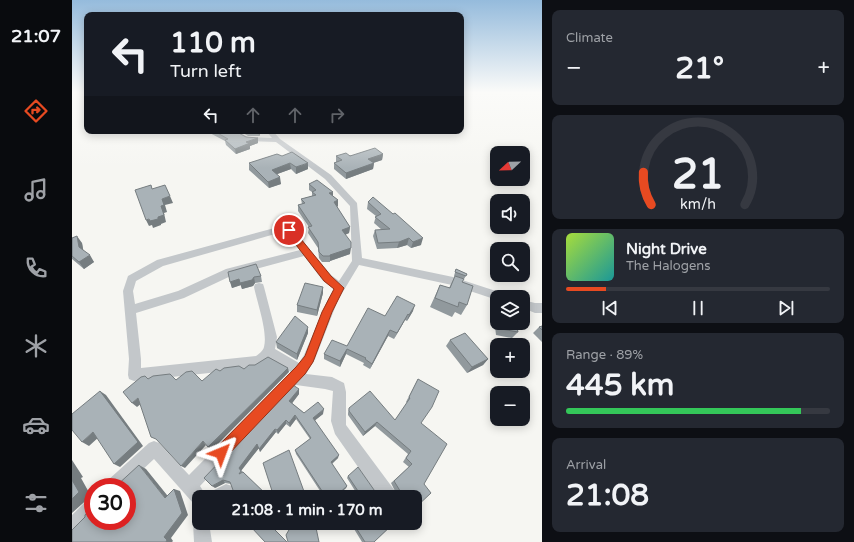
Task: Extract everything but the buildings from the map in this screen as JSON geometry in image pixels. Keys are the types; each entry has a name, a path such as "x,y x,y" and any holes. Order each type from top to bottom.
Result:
{"street":[{"path":"238,134 247,139 278,140"},
{"path":"195,490 297,375 309,359 328,312 340,288 358,261 354,205 328,177 271,134"},
{"path":"259,287 270,333 271,345 265,358 256,362 134,375 135,358 128,291 132,279 160,263 282,229 289,230 327,278 340,288"},
{"path":"131,310 180,295 230,272 306,252"},
{"path":"358,261 453,281 490,293"},
{"path":"530,306 542,308"},
{"path":"269,352 297,375 335,384 339,387 340,392 337,421 340,429 384,490"},
{"path":"122,478 154,448 193,490"},
{"path":"72,527 84,515"},
{"path":"202,530 203,542"}],"route":[{"path":"221,453 294,379 309,359 333,299 340,288 327,278 289,230"}]}
